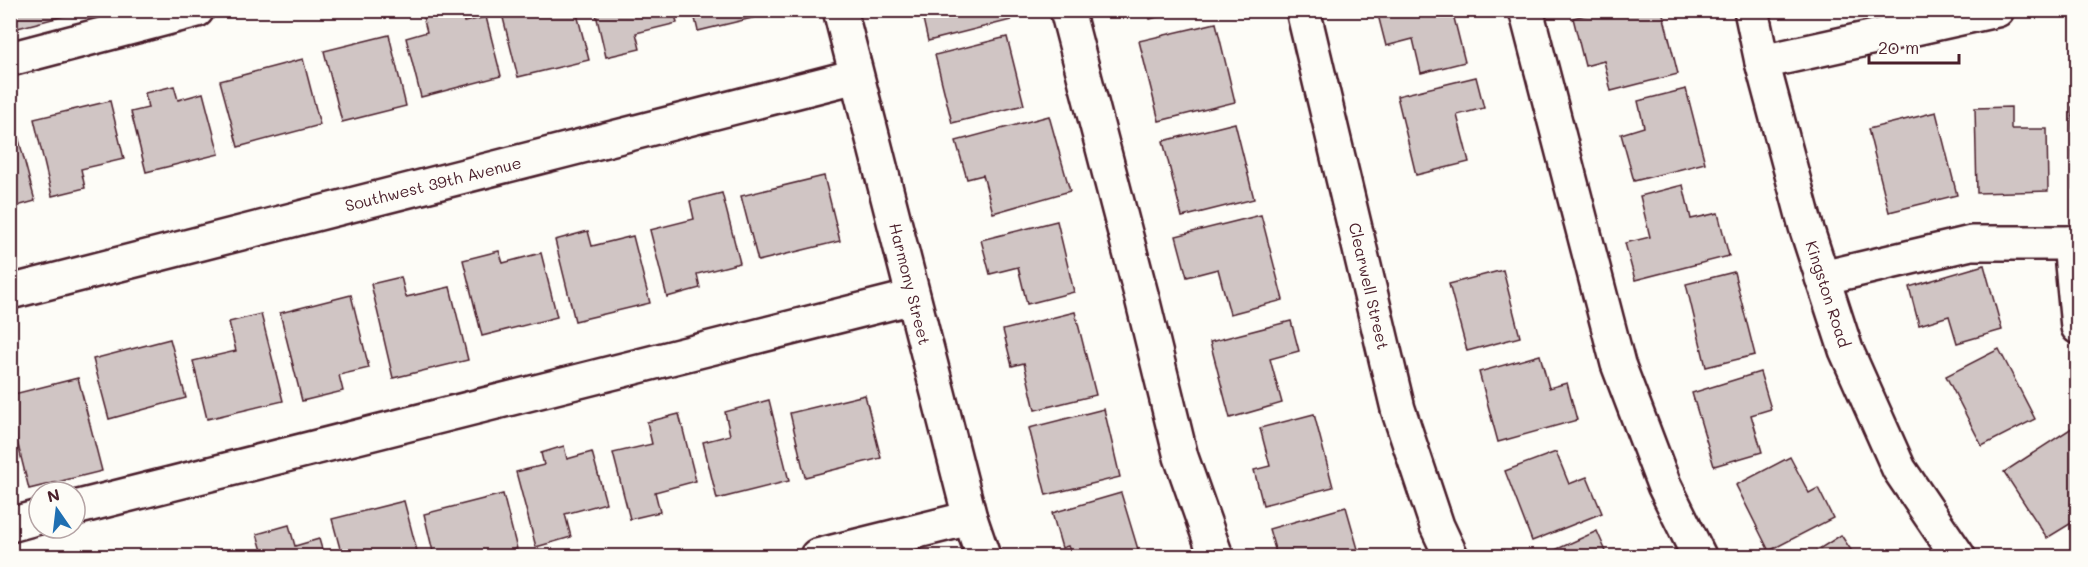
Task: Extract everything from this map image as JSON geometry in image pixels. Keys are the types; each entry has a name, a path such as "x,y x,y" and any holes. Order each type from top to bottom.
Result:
{"street":[{"path":"10,59 197,10"},
{"name":"Harmony Street","path":"840,10 970,518 983,556"},
{"path":"1067,10 1142,298 1180,457 1216,556"},
{"name":"Clearwell Street","path":"1303,10 1398,409 1437,526 1451,556"},
{"path":"1526,10 1618,364 1664,485 1699,556"},
{"name":"Kingston Road","path":"1751,10 1762,62 1806,227 1846,350 1899,469 1958,556"},
{"path":"1762,62 1997,10"},
{"name":"Southwest 39th Avenue","path":"10,292 856,76"},
{"path":"1822,278 1971,243 2074,243 2078,327"},
{"path":"87,505 913,297"},
{"path":"817,556 970,518"},
{"path":"10,525 27,521"}],"building":[{"path":"10,10 87,10 10,30"},
{"path":"431,10 461,10 464,22 486,17 501,76 421,97 406,38 427,32 422,13"},
{"path":"501,10 576,10 589,60 518,77"},
{"path":"595,10 674,10 677,23 636,33 640,49 606,57"},
{"path":"693,10 777,10 777,12 698,31"},
{"path":"921,10 1008,10 1011,20 928,41"},
{"path":"1147,10 1182,10 1150,19"},
{"path":"1452,10 1465,62 1421,73 1413,39 1386,46 1377,11"},
{"path":"1604,10 1662,10 1678,74 1611,91 1604,61 1585,66 1573,18"},
{"path":"1216,23 1235,102 1159,121 1139,41"},
{"path":"389,35 406,106 342,122 324,51"},
{"path":"1007,37 1024,105 952,123 935,55"},
{"path":"303,59 320,125 238,147 220,81"},
{"path":"1476,77 1484,108 1457,115 1469,162 1416,175 1397,96"},
{"path":"174,86 178,100 203,93 219,154 146,172 131,112 148,108 145,93"},
{"path":"1686,89 1705,163 1634,181 1621,134 1644,127 1638,101"},
{"path":"110,101 124,159 81,169 85,188 52,196 34,119"},
{"path":"2011,107 2011,129 2047,129 2048,191 1977,193 1975,108"},
{"path":"2072,107 2078,107 2078,189 2073,189"},
{"path":"1936,112 1957,195 1889,212 1868,129"},
{"path":"1049,116 1070,191 993,213 983,175 967,179 956,141"},
{"path":"10,117 13,117 35,201 10,208"},
{"path":"1235,123 1254,199 1182,217 1163,141"},
{"path":"824,176 840,241 758,261 741,196"},
{"path":"1683,185 1691,219 1718,213 1729,256 1635,280 1625,243 1650,237 1640,196"},
{"path":"722,193 740,263 697,274 700,288 667,297 650,230 694,219 690,201"},
{"path":"1261,215 1283,300 1230,314 1218,269 1187,277 1176,236"},
{"path":"1057,221 1074,292 1027,304 1018,267 990,274 981,240"},
{"path":"588,231 592,246 633,236 650,303 575,321 555,240"},
{"path":"499,251 503,263 541,253 557,317 482,336 463,260"},
{"path":"1984,265 2002,330 1957,343 1949,316 1919,325 1909,287"},
{"path":"1503,270 1520,337 1467,351 1449,284"},
{"path":"1734,272 1755,355 1706,367 1686,284"},
{"path":"401,277 406,297 450,287 468,360 393,378 371,284"},
{"path":"351,295 369,368 339,375 343,391 302,401 280,313"},
{"path":"1075,312 1096,395 1035,410 1024,363 1012,366 1003,330"},
{"path":"261,314 283,401 207,419 193,361 236,351 229,322"},
{"path":"1291,321 1299,351 1270,359 1282,403 1230,418 1210,342"},
{"path":"170,339 186,398 109,419 93,359"},
{"path":"1999,349 2035,419 1982,446 1946,376"},
{"path":"1540,355 1549,388 1567,383 1577,420 1498,442 1479,372"},
{"path":"1760,372 1771,409 1751,415 1762,452 1714,466 1692,393"},
{"path":"78,378 102,471 66,480 27,481 10,413 10,395"},
{"path":"865,395 881,458 805,477 790,413"},
{"path":"769,400 789,481 717,499 703,442 730,435 725,412"},
{"path":"1104,409 1120,477 1046,495 1029,428"},
{"path":"679,414 696,481 655,492 660,512 630,519 613,453 652,444 647,422"},
{"path":"1314,414 1333,487 1263,505 1254,470 1270,466 1260,428"},
{"path":"2078,424 2078,519 2047,538 2004,472"},
{"path":"564,446 567,459 592,452 606,503 565,514 571,537 536,547 516,472 544,465 541,453"},
{"path":"1556,452 1569,484 1587,477 1602,513 1532,541 1505,471"},
{"path":"1790,457 1809,493 1818,488 1833,518 1769,551 1736,485"},
{"path":"1121,493 1140,556 1072,556 1068,546 1062,548 1052,513"},
{"path":"503,494 517,549 486,556 434,556 424,514"},
{"path":"404,501 417,551 395,556 342,556 332,519"},
{"path":"1346,507 1360,556 1277,556 1269,529"},
{"path":"289,525 295,546 319,539 324,556 252,556 263,554 257,534"},
{"path":"1597,531 1608,556 1542,556"},
{"path":"1841,535 1855,556 1808,556"}]}
